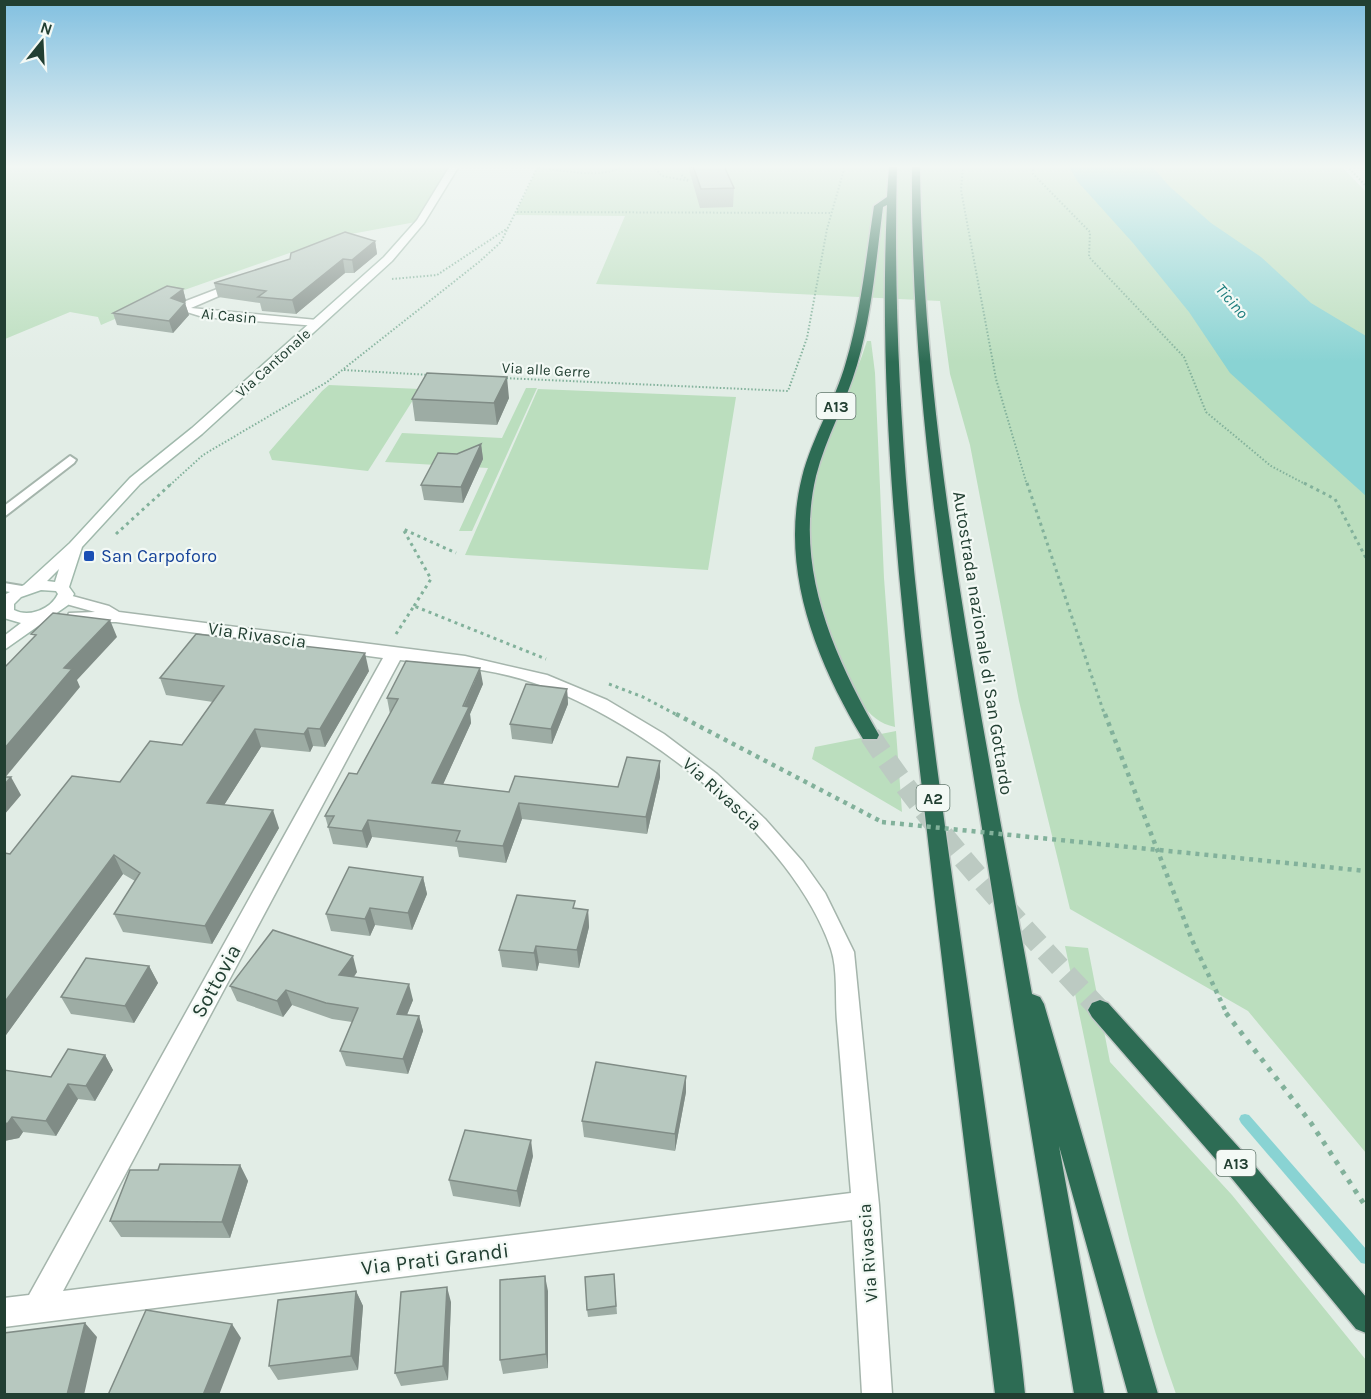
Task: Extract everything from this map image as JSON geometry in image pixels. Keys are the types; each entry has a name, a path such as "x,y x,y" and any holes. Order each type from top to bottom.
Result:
{"highway":[{"name":"A13","path":"870,735 837,675 818,630 806,588 801,529 809,477 857,346 875,231"},
{"name":"A2","path":"891,231 893,384 910,594 955,978 1010,1395"},
{"name":"Autostrada nazionale di San Gottardo","path":"917,231 925,379 955,618 1006,913"},
{"path":"1006,913 1089,1395"},
{"path":"1006,913 1143,1395"},
{"name":"A13","path":"1100,1010 1234,1161 1366,1319"}],"street":[{"name":"Via Cantonale","path":"5,613 6,603 75,548 122,492 197,431 357,288 408,239 413,231"},
{"name":"Ai Casin","path":"254,279 212,293 189,303 183,309 202,314 317,323"},
{"name":"Via Cantonale","path":"63,593 75,548"},
{"name":"Via Rivascia","path":"27,588 47,585 116,617"},
{"path":"4,645 40,615 56,608 63,593"},
{"name":"Via Rivascia","path":"5,613 23,618 40,615 116,617 512,671 541,679 593,701 680,756 739,804 794,864 835,929 843,952 865,1205 877,1395"},
{"name":"Sottovia","path":"38,1308 394,654"},
{"name":"Via Prati Grandi","path":"4,1312 865,1205"}],"lane":[{"path":"4,513 70,460"},
{"path":"4,587 27,588"}],"path":[{"path":"357,288 393,279 437,275 504,231"},
{"path":"75,548 98,547 109,540 203,455 344,370 479,262 501,242 507,231"},
{"name":"Via alle Gerre","path":"498,378 747,391 789,390 807,338 827,231"},
{"path":"969,231 996,379 1026,481 1103,710 1188,929 1224,1010 1311,1123 1366,1207"},
{"path":"1089,231 1089,257 1184,357 1206,412 1271,466 1335,499 1366,558"},
{"path":"344,370 439,375"},
{"path":"414,606 431,579 403,529 456,553"},
{"path":"882,822 1366,871"}],"green space":[{"path":"5,231 366,231 335,237 173,294 101,325 98,317 70,312 5,339"},
{"path":"618,231 1366,231 1366,1153 1248,1011 1070,909 1019,701 970,445 950,374 940,301 596,284"},
{"path":"867,341 871,341 875,373 884,578 895,727 885,724 868,711 861,703 846,674 832,639 817,589 811,538 814,486 821,460"},
{"path":"329,385 420,389 368,471 272,460 269,452"},
{"path":"526,388 537,388 472,531 459,531 488,468 385,462 402,433 502,438"},
{"path":"538,389 736,397 708,570 465,555"},
{"path":"896,731 902,812 812,759 815,747"},
{"path":"1065,946 1088,948 1110,1062 1232,1195 1366,1360 1366,1394 1176,1394 1126,1228"}],"water":[{"name":"Ticino","path":"1122,231 1223,231 1261,257 1311,303 1366,336 1366,496 1230,373 1189,312"}],"building":[{"path":"345,232 375,241 352,260 343,259 292,300 258,297 266,291 214,283 290,259 291,253"},
{"path":"167,286 183,289 171,298 185,303 169,321 113,313"},
{"path":"427,373 507,377 494,403 412,399"},
{"path":"481,444 461,487 421,485 438,453 457,454"},
{"path":"53,613 110,620 64,668 72,669 4,749 4,668 36,635 31,634"},
{"path":"196,634 365,653 320,729 308,728 304,734 255,729 207,803 273,810 205,926 114,914 140,873 114,855 4,1003 4,853 10,854 72,776 120,782 150,741 182,745 224,686 160,678"},
{"path":"406,661 480,668 463,706 469,707 432,783 509,792 515,776 618,787 627,757 660,761 646,817 519,803 503,846 456,841 460,831 368,820 362,831 328,827 334,816 325,816 349,773 357,774 398,699 387,698"},
{"path":"526,684 567,689 551,729 510,724"},
{"path":"4,777 11,777 4,785"},
{"path":"349,867 423,877 408,913 370,908 365,919 326,914"},
{"path":"517,895 575,901 573,908 588,910 577,950 536,946 534,953 499,950"},
{"path":"273,930 353,956 339,975 409,984 397,1014 419,1016 403,1059 340,1051 358,1008 326,1003 286,990 277,1001 230,986"},
{"path":"86,958 149,966 125,1006 61,997"},
{"path":"68,1049 105,1055 86,1086 68,1084 46,1121 12,1117 8,1123 4,1124 4,1070 51,1077"},
{"path":"596,1062 686,1076 675,1134 582,1121"},
{"path":"465,1130 531,1140 517,1191 449,1180"},
{"path":"160,1164 240,1165 222,1222 110,1221 130,1170 158,1170"},
{"path":"614,1274 616,1306 587,1310 585,1277"},
{"path":"545,1276 546,1354 500,1360 500,1280"},
{"path":"447,1287 443,1366 395,1373 401,1292"},
{"path":"356,1291 351,1356 269,1366 278,1300"},
{"path":"146,1310 232,1324 203,1395 108,1395"},
{"path":"85,1323 67,1395 4,1395 4,1333"}],"waterway":[{"path":"1245,1119 1366,1258"}],"tunnel":[{"path":"870,735 895,772 950,843 1100,1010"}],"place":[{"name":"San Carpoforo","path":"89,556"}]}
